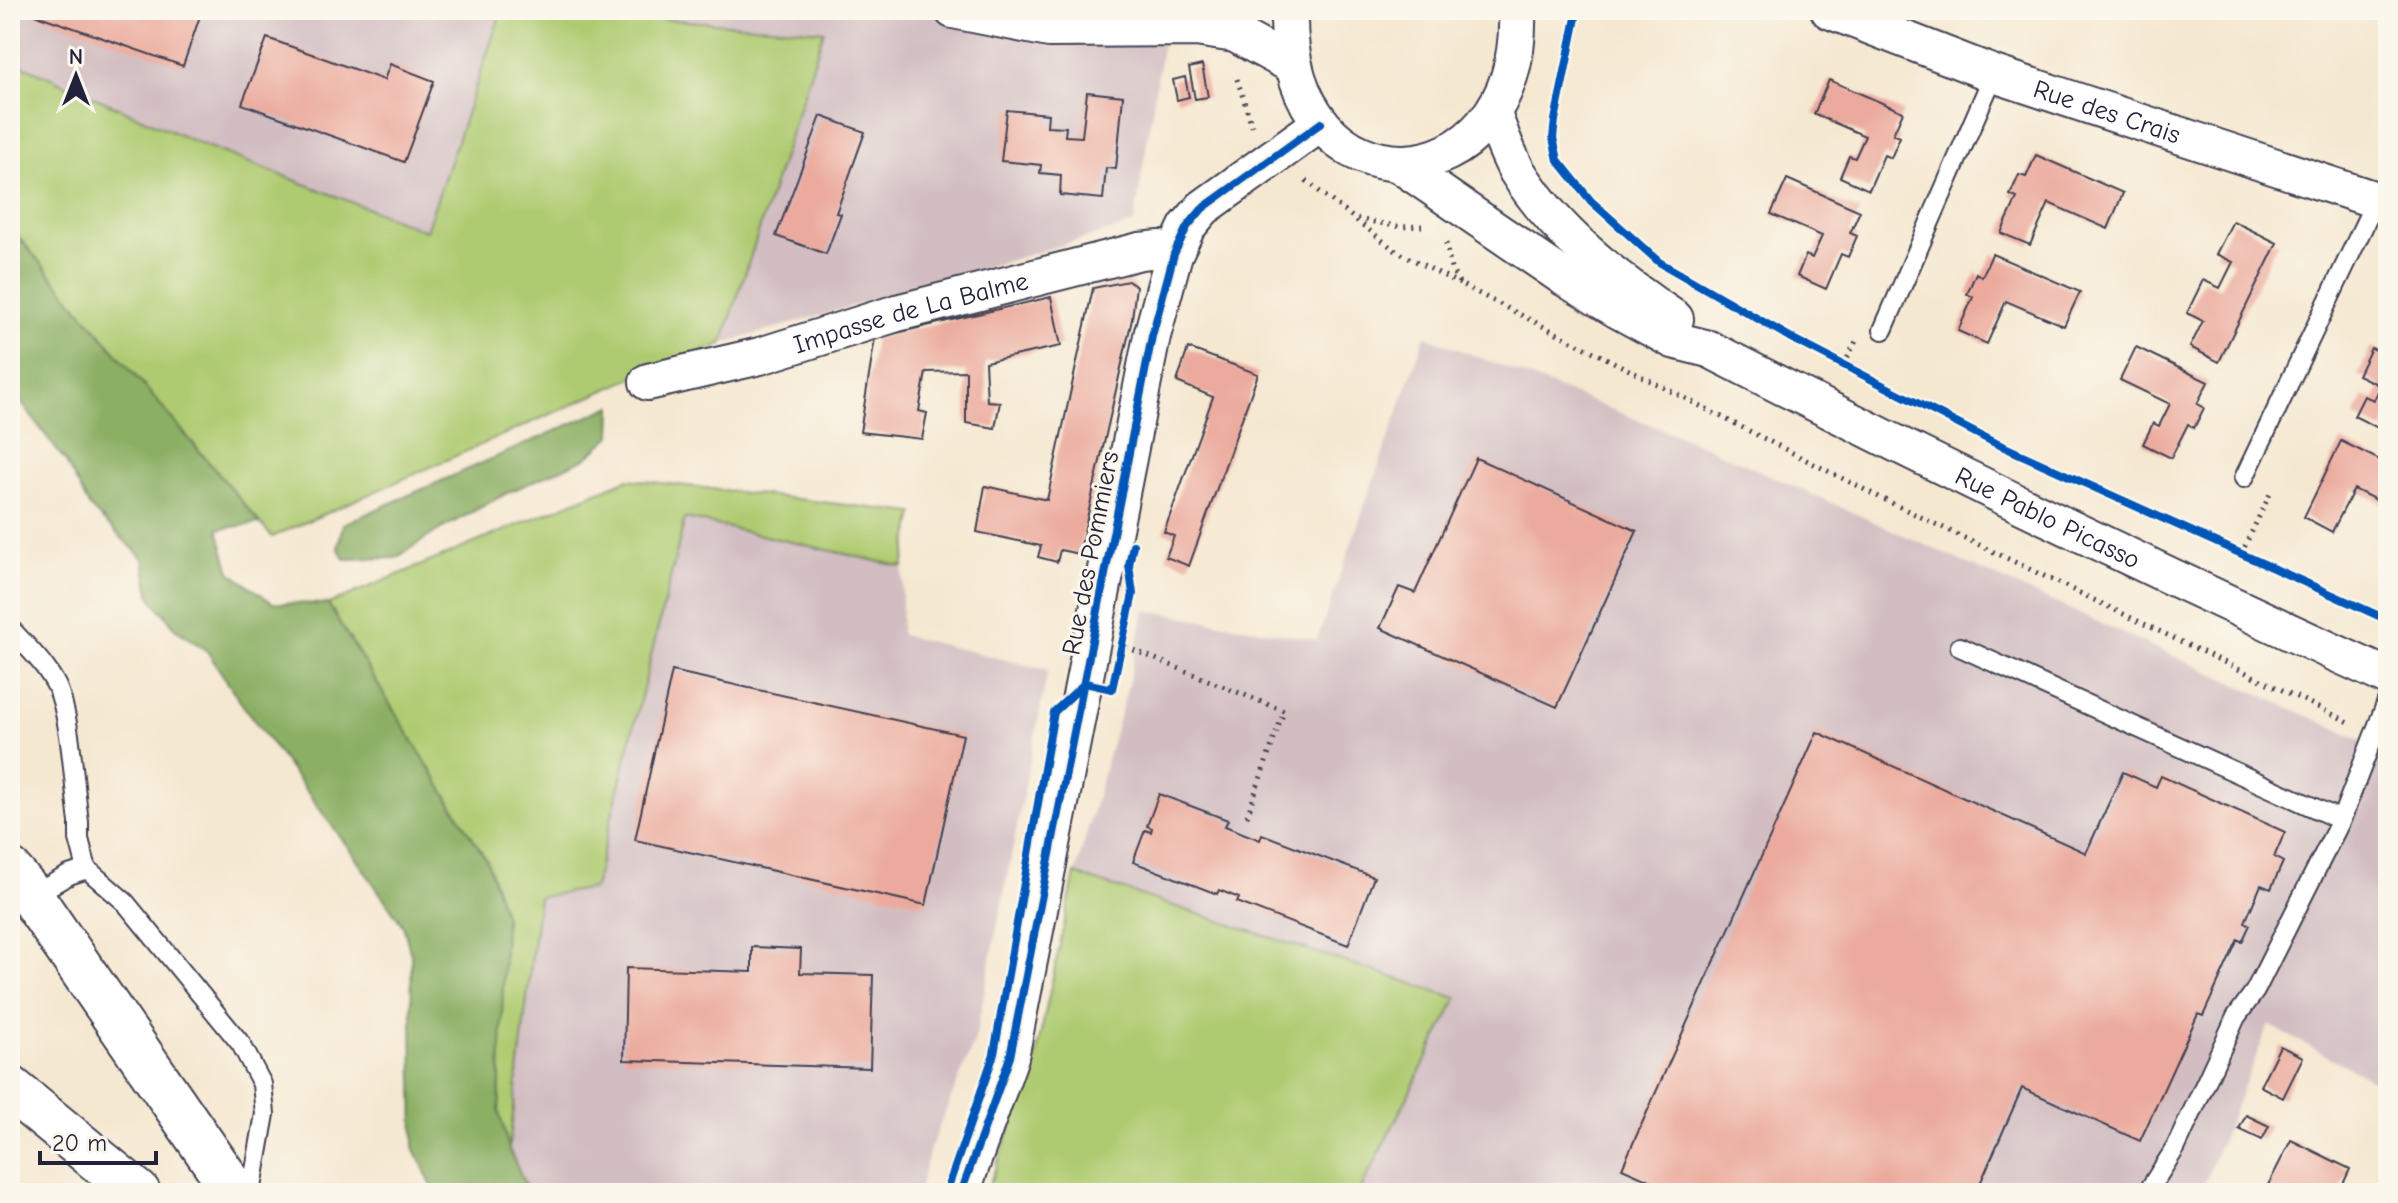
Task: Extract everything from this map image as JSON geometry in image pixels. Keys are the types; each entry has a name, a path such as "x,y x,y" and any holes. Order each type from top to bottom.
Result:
{"highway":[{"path":"21,883 236,1193"},
{"path":"10,1088 138,1193"}],"street":[{"path":"953,10 1022,17 1049,29 1196,28 1235,34 1294,66"},
{"path":"1289,10 1299,86 1321,123 1337,140 1355,152 1376,161 1400,165 1446,153 1468,139 1493,114 1515,60 1517,10"},
{"name":"Rue des Crais","path":"1829,10 1994,74 2382,202"},
{"name":"Rue Pablo Picasso","path":"1493,114 1516,169 1561,228 1709,349 1961,477 2388,677"},
{"name":"Rue des Pommiers","path":"961,1193 1010,1057 1152,336 1174,254 1187,227 1203,208 1321,123"},
{"name":"Rue Pablo Picasso","path":"1400,165 1565,278 1618,310 1673,340 1709,349"},
{"name":"Impasse de La Balme","path":"648,382 760,356 897,313 1140,251 1160,249 1174,254"}],"lane":[{"path":"1883,330 1994,74"},
{"path":"2244,478 2382,202"},
{"path":"10,628 47,670 57,687 63,707 79,839 87,869 125,902 222,1020 241,1044 262,1084 265,1114 251,1193"},
{"path":"1960,647 2341,820"},
{"path":"2147,1193 2176,1147 2236,1017 2255,991 2341,820 2388,699"},
{"path":"21,883 87,869"}],"path":[{"path":"1565,170 1558,160 1553,138 1577,13"},
{"path":"1302,179 1396,251 1879,497 2374,734"},
{"path":"1356,219 1401,227 1427,225"},
{"path":"1447,234 1447,257 1460,284"},
{"path":"1691,282 1795,340 1991,441 2388,620"},
{"path":"2241,554 2273,489 2244,478"},
{"path":"1122,645 1284,711 1246,819"}],"shaded area":[{"path":"10,10 502,10 426,231 196,142 10,60"},
{"path":"619,10 1168,10 1134,224 722,344 824,32 660,19"},
{"path":"1425,336 1702,445 2388,752 2388,1068 2380,1084 2269,1025 2200,1193 1359,1193 1456,998 1075,874 1127,689 1145,610 1317,640"},
{"path":"685,518 903,567 901,635 1048,670 975,1040 930,1149 918,1193 529,1193 509,1149 539,897 594,887"}],"green space":[{"path":"502,10 619,10 660,19 824,31 722,344 630,379 272,537 10,227 10,60 196,142 426,231"},
{"path":"10,227 260,523 218,529 230,572 273,603 328,604 487,861 505,918 499,1112 509,1149 529,1193 435,1193 414,1147 411,954 403,926 207,651 177,630 150,596 144,559 90,508 66,462 10,388"},
{"path":"612,406 611,436 586,458 505,494 396,558 344,559 338,547 343,524"},
{"path":"628,479 914,513 903,567 685,518 594,888 539,897 509,1149 499,1112 505,918 487,861 328,604"},
{"path":"1075,874 1457,998 1359,1193 986,1193 1033,1070"}],"building":[{"path":"22,10 202,10 183,66"},
{"path":"267,38 384,80 390,64 434,81 404,162 242,104"},
{"path":"1202,65 1208,97 1195,99 1189,68"},
{"path":"1185,77 1189,97 1177,100 1173,80"},
{"path":"1829,80 1903,112 1893,134 1900,137 1891,158 1884,155 1869,190 1840,177 1849,156 1855,158 1865,136 1814,114"},
{"path":"1087,92 1123,96 1116,169 1106,168 1103,199 1060,195 1061,175 1040,173 1041,165 1001,161 1007,110 1048,114 1047,126 1066,127 1065,136 1082,137"},
{"path":"821,116 865,132 836,213 841,214 826,254 776,236"},
{"path":"2036,155 2123,193 2108,229 2049,203 2030,245 2001,233 2017,198 2010,195 2019,175 2026,177"},
{"path":"1787,179 1860,211 1850,233 1857,236 1848,257 1841,254 1826,289 1797,276 1806,255 1812,258 1822,236 1771,214"},
{"path":"2233,221 2277,243 2219,362 2190,347 2203,321 2187,313 2203,280 2220,288 2233,262 2216,254"},
{"path":"1992,254 2080,292 2064,326 2006,301 1987,344 1958,331 1973,297 1967,294 1976,273 1982,277"},
{"path":"1128,281 1136,286 1132,319 1079,554 1060,550 1057,562 1038,557 1041,546 977,532 985,486 1047,500 1093,288"},
{"path":"1051,297 1061,346 985,362 987,401 1000,402 995,428 966,423 966,371 926,372 919,411 927,413 922,439 860,432 875,338"},
{"path":"2136,347 2208,382 2197,404 2204,408 2194,428 2188,424 2171,458 2143,444 2153,423 2159,426 2170,404 2120,380"},
{"path":"1188,348 1258,374 1189,566 1166,557 1174,536 1164,532 1213,397 1177,382"},
{"path":"2371,348 2385,354 2388,348 2388,419 2382,430 2354,416 2364,396 2374,400 2381,386 2358,375"},
{"path":"2341,441 2388,464 2388,506 2354,489 2332,532 2304,517"},
{"path":"1476,458 1637,531 1557,707 1380,628 1399,587 1415,593"},
{"path":"672,671 963,735 926,905 635,840"},
{"path":"1817,732 2086,853 2123,772 2156,787 2161,776 2285,832 2274,857 2283,862 2271,889 2261,885 2245,922 2250,925 2242,942 2238,939 2203,1016 2198,1014 2140,1141 2022,1088 1976,1193 1670,1193 1672,1190 1622,1168"},
{"path":"1159,794 1228,820 1225,826 1260,840 1262,834 1374,877 1348,945 1237,902 1239,898 1219,890 1217,894 1133,862 1145,830 1151,832 1152,828 1147,826"},
{"path":"752,947 801,949 800,973 873,975 870,1068 624,1060 626,968 752,972"},
{"path":"2280,1046 2303,1057 2283,1098 2260,1086"},
{"path":"2246,1115 2269,1126 2262,1140 2239,1129"},
{"path":"2291,1140 2350,1169 2339,1193 2264,1193"}],"cycle path":[{"path":"1577,13 1555,120 1553,138 1558,160 1591,201 1659,262 1795,340 1991,441 2388,620"},
{"path":"961,1193 1010,1057 1152,336 1174,254 1187,227 1203,208 1321,123"},
{"path":"946,1193 994,1054 1054,712 1085,683 1112,689 1133,594 1129,565 1133,545"}]}
